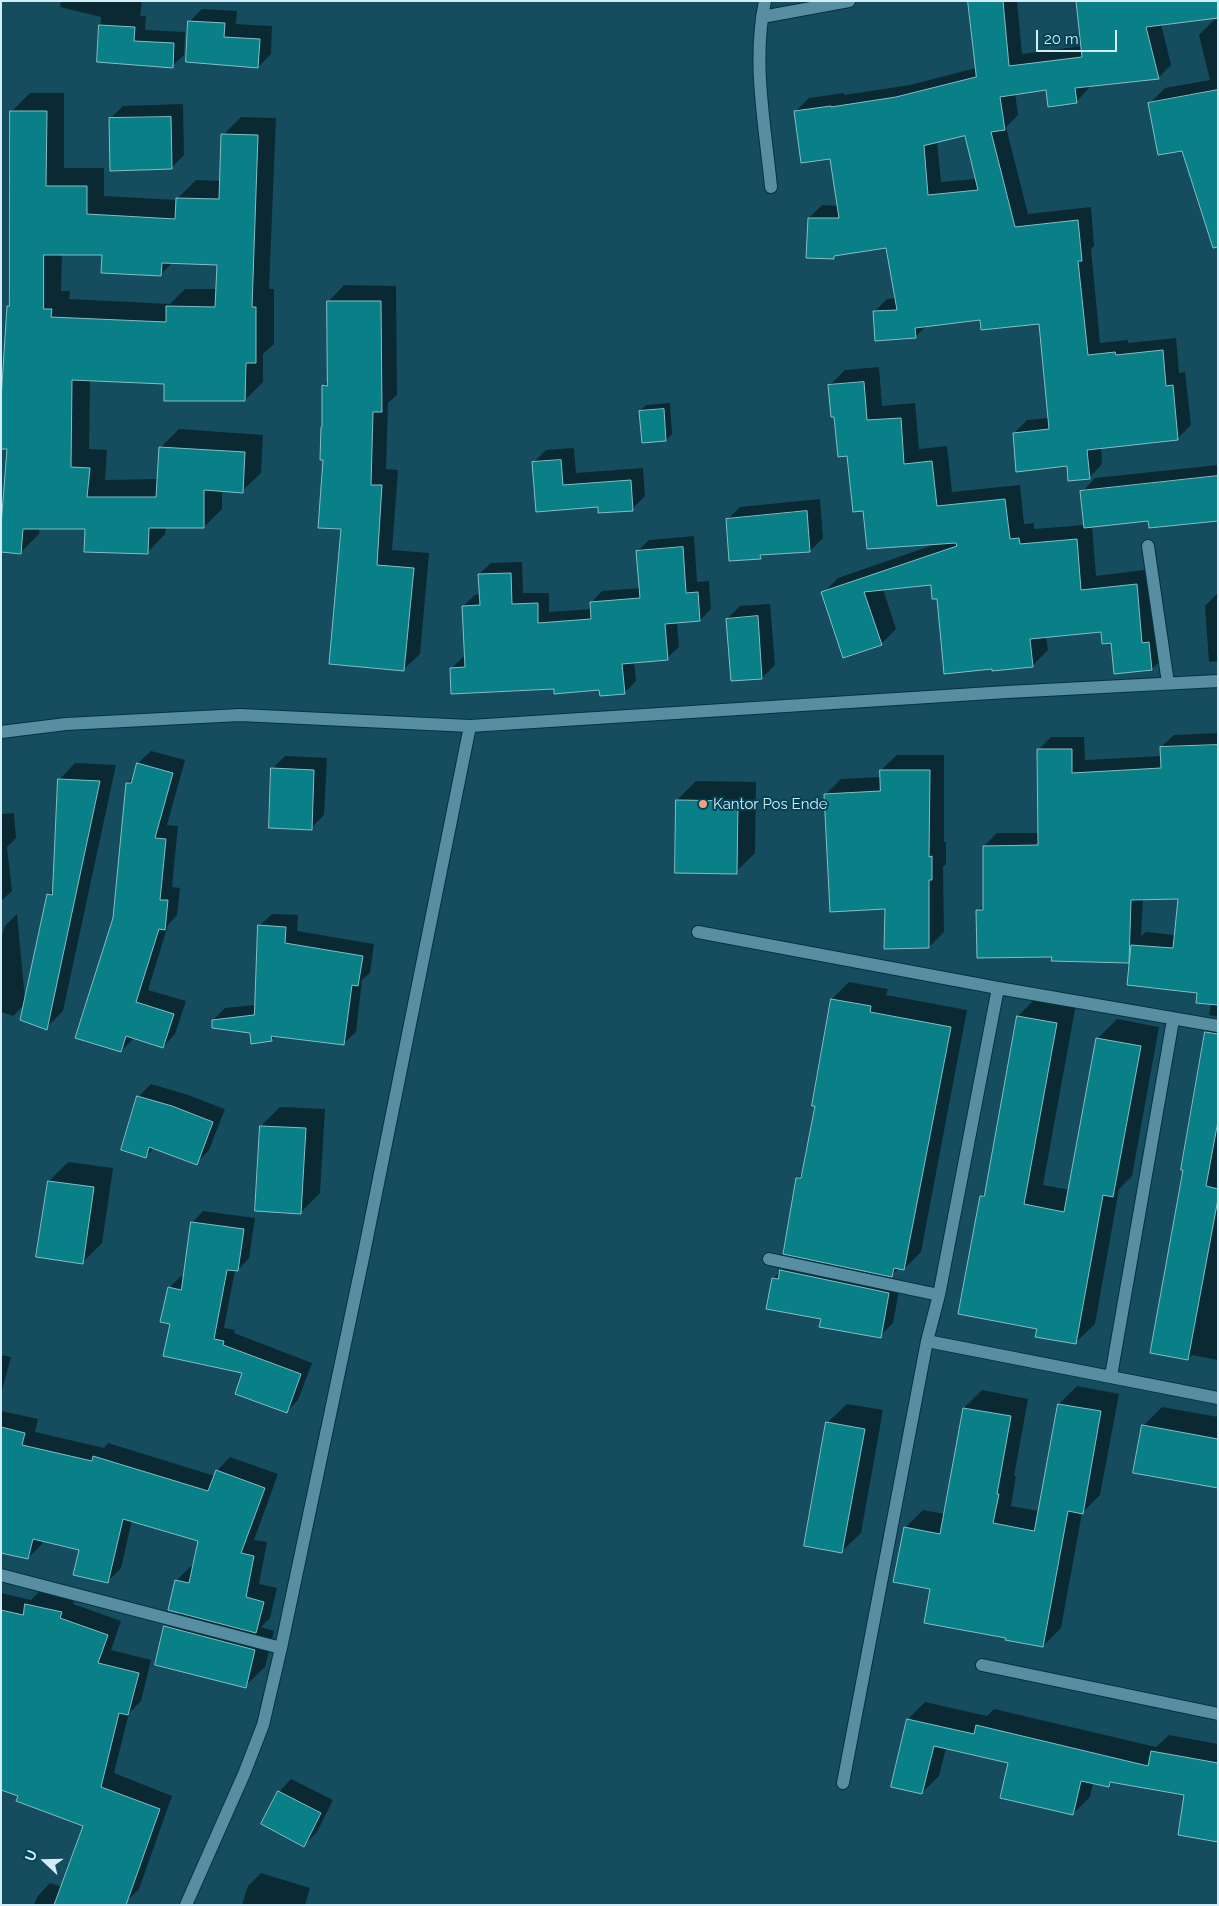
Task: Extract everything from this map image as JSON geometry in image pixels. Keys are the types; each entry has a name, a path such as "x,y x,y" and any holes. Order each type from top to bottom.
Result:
{"street":[{"path":"765,1 758,57 771,187"},
{"path":"762,17 849,1"},
{"path":"1148,546 1168,683"},
{"path":"1,732 66,724 240,715 470,726 1218,680"},
{"path":"186,1905 244,1774 263,1725 364,1258 470,726"},
{"path":"698,932 1173,1020 1218,1026"},
{"path":"843,1783 927,1341 939,1295 998,988"},
{"path":"1111,1376 1173,1020"},
{"path":"770,1260 939,1295"},
{"path":"927,1341 1218,1398"},
{"path":"1,1574 281,1648"},
{"path":"982,1665 1218,1714"}],"building":[{"path":"968,1 1003,1 1009,66 1082,57 1076,1 1218,1 1218,18 1146,27 1159,79 1075,88 1077,103 1048,107 1046,90 1000,97 1005,130 991,132 1015,227 1078,220 1082,261 1078,261 1088,355 1115,352 1116,355 1163,350 1166,386 1173,385 1178,440 1087,450 1090,479 1068,481 1067,466 1016,472 1013,433 1049,429 1039,324 981,330 980,320 915,328 916,338 875,341 873,311 897,310 886,248 834,256 834,259 806,258 808,218 839,218 830,159 801,163 794,111 896,97 976,77","holes":["965,136 978,190 928,195 924,146"]},
{"path":"188,21 225,23 224,37 260,39 258,68 186,62"},
{"path":"99,25 135,27 134,41 174,43 173,68 97,62"},
{"path":"1218,90 1218,247 1213,248 1182,151 1158,155 1148,103"},
{"path":"10,111 47,111 46,186 87,186 87,214 175,219 176,198 219,199 221,134 258,135 252,307 256,307 256,363 246,363 245,401 164,401 164,384 72,380 71,467 90,468 87,497 156,497 159,447 245,452 243,493 204,490 204,528 149,528 148,554 84,552 85,529 23,529 21,554 1,552 1,526 7,449 1,449 1,400 7,306 9,306","holes":["44,255 102,255 101,273 161,276 162,263 217,265 215,307 166,306 166,322 51,317 52,309 44,309"]},
{"path":"171,117 172,169 110,171 109,118"},
{"path":"327,301 381,301 382,412 373,412 371,485 382,485 377,565 414,568 404,671 329,664 341,529 318,528 323,460 320,460 322,385 327,386"},
{"path":"864,382 867,420 901,418 904,464 932,461 937,506 1005,499 1010,539 1019,538 1020,544 1077,539 1081,590 1137,584 1142,643 1149,642 1152,670 1114,674 1111,643 1102,644 1101,632 1030,639 1033,667 944,674 937,599 932,599 931,585 864,592 882,645 843,658 821,592 957,546 956,543 867,549 863,511 853,512 847,456 838,457 834,417 831,417 828,385"},
{"path":"664,409 666,441 642,443 639,411"},
{"path":"561,460 563,485 631,480 633,511 598,513 598,507 536,512 532,462"},
{"path":"1218,476 1218,521 1149,528 1148,521 1084,528 1080,491"},
{"path":"807,511 810,552 760,555 761,559 729,561 726,519"},
{"path":"683,547 686,593 698,592 700,621 665,624 668,660 622,664 625,694 600,696 599,690 554,694 554,689 451,694 450,668 465,667 462,606 480,605 478,574 511,573 512,604 538,603 538,623 591,619 590,602 640,598 636,551"},
{"path":"758,616 762,679 731,681 726,619"},
{"path":"1218,745 1218,1005 1196,1003 1197,993 1127,985 1131,945 1173,948 1178,899 1131,900 1129,963 1051,961 1052,957 977,958 976,910 983,910 983,846 1038,845 1037,749 1072,749 1072,773 1161,768 1160,747"},
{"path":"137,763 173,773 155,838 166,839 160,900 168,900 165,930 159,929 136,1002 174,1014 163,1048 126,1036 121,1052 75,1038 113,918 126,783 131,783"},
{"path":"271,768 314,770 312,830 269,828"},
{"path":"880,770 930,770 929,857 932,856 932,880 929,880 929,948 884,949 885,909 830,912 824,794 880,791"},
{"path":"58,779 100,781 47,1030 20,1020 47,894 52,895"},
{"path":"676,800 738,801 737,874 675,873"},
{"path":"258,925 286,927 285,943 363,956 358,986 352,985 344,1045 271,1036 272,1041 251,1044 250,1033 212,1028 212,1020 254,1015"},
{"path":"831,999 871,1006 870,1012 951,1027 904,1270 894,1268 892,1277 783,1254 796,1178 801,1178 815,1106 812,1106"},
{"path":"1017,1016 1057,1023 1024,1204 1064,1212 1096,1038 1141,1046 1113,1197 1103,1195 1076,1344 1035,1337 1037,1329 958,1314 980,1196 984,1196"},
{"path":"1205,1032 1218,1034 1218,1121 1206,1186 1218,1189 1218,1199 1188,1360 1150,1353 1183,1170 1181,1170"},
{"path":"137,1096 172,1106 213,1122 197,1165 149,1147 146,1158 121,1150"},
{"path":"260,1126 306,1128 301,1214 255,1211"},
{"path":"48,1181 94,1187 83,1264 36,1257"},
{"path":"191,1222 244,1229 238,1271 227,1270 214,1339 224,1341 223,1345 301,1374 287,1413 235,1394 242,1373 163,1356 170,1324 160,1322 168,1287 181,1290"},
{"path":"780,1270 889,1293 881,1338 819,1327 821,1319 766,1309 772,1278 778,1279"},
{"path":"1058,1404 1101,1411 1083,1514 1068,1511 1043,1647 1005,1640 1006,1638 924,1623 930,1589 893,1582 904,1527 940,1534 963,1408 1011,1416 993,1523 1034,1531"},
{"path":"826,1422 865,1429 842,1553 804,1546"},
{"path":"1142,1425 1218,1439 1218,1488 1133,1473"},
{"path":"1,1427 25,1433 22,1445 92,1461 93,1456 208,1491 216,1470 265,1488 241,1553 254,1556 246,1597 264,1602 256,1633 168,1610 175,1580 189,1583 198,1541 123,1519 108,1583 73,1575 79,1550 33,1539 28,1559 1,1553"},
{"path":"25,1604 62,1612 60,1618 108,1635 98,1663 139,1673 128,1715 119,1713 101,1787 160,1809 126,1905 54,1905 83,1826 16,1801 18,1796 1,1790 1,1610 23,1615"},
{"path":"164,1626 255,1650 246,1688 155,1665"},
{"path":"907,1719 974,1734 976,1725 1148,1766 1151,1751 1218,1763 1218,1842 1178,1835 1184,1795 1110,1782 1109,1787 1081,1781 1073,1815 1000,1798 1008,1763 934,1746 922,1794 891,1787"},
{"path":"278,1791 321,1813 304,1847 261,1824"}],"place":[{"name":"Kantor Pos Ende","path":"703,804"}]}
